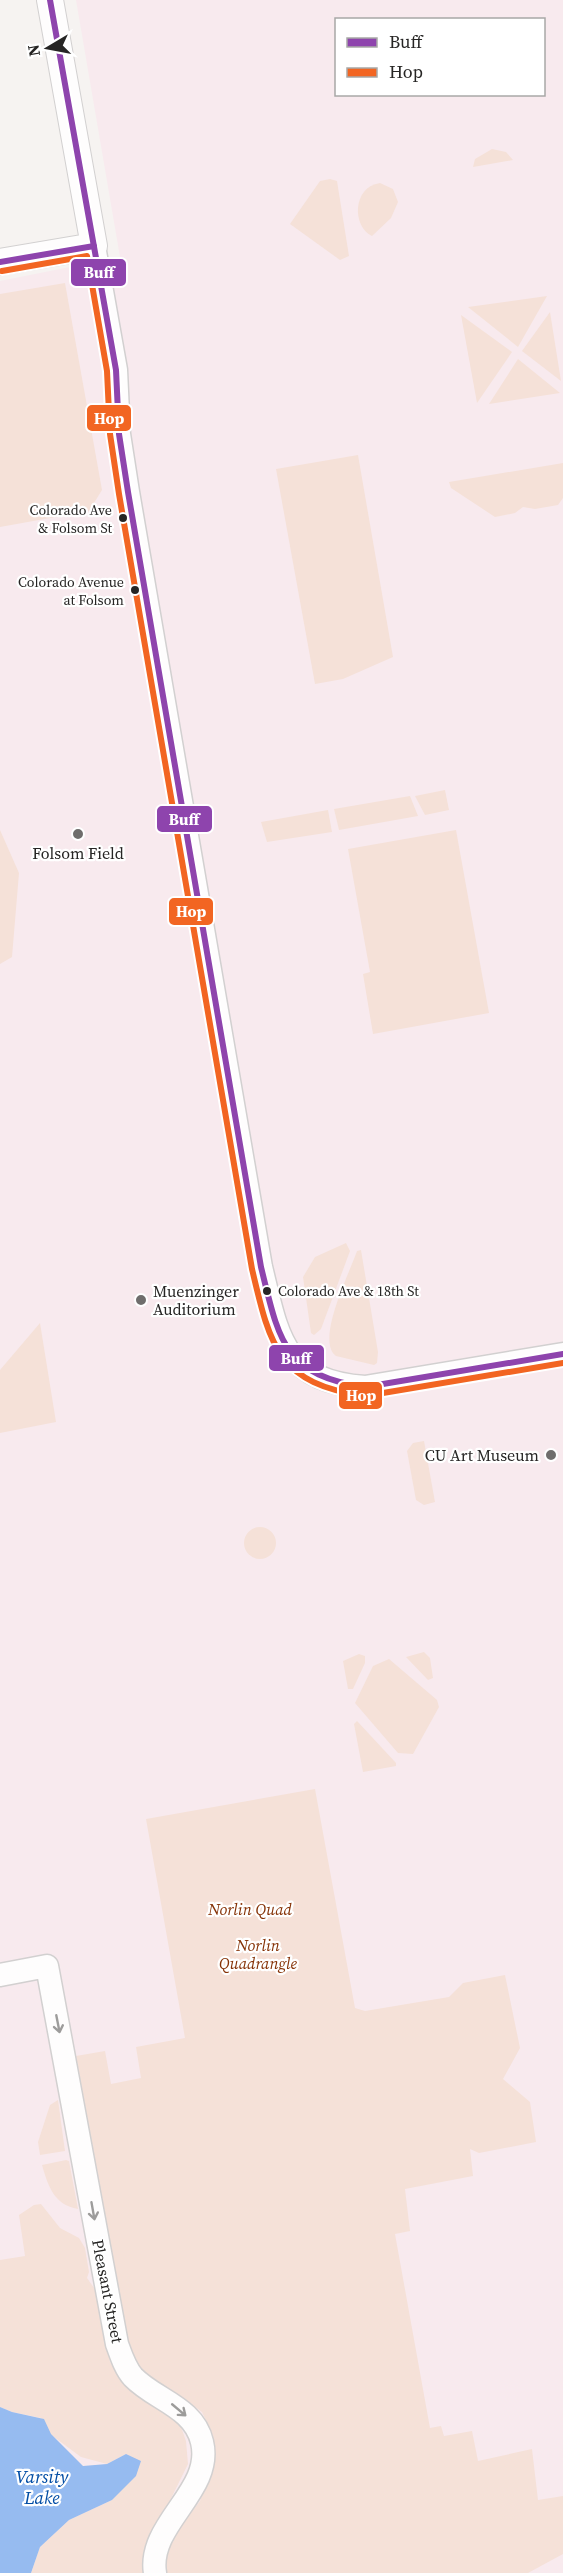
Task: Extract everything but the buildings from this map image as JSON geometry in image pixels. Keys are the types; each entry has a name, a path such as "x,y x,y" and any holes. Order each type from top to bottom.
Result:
{"main road":[{"path":"0,262 94,246 50,0"}],"street":[{"path":"94,246 116,370 118,425 128,492 261,1267 282,1343 305,1369 338,1384 382,1386 563,1354"},
{"name":"Pleasant Street","path":"0,1975 47,1966 117,2344 132,2376 150,2392 174,2404 190,2419 202,2444 196,2480 161,2537 153,2563 155,2573"}],"shaded area":[{"path":"76,0 563,0 563,2573 0,2573 0,281 120,257"}],"green space":[{"path":"492,149 506,152 513,160 473,167 475,159"},
{"path":"330,179 337,181 349,256 340,260 290,224 320,181"},
{"path":"380,183 393,189 398,202 391,218 372,236 361,224 358,208 364,192"},
{"path":"65,283 102,490 89,511 0,527 0,294"},
{"path":"547,296 518,347 468,307"},
{"path":"550,312 561,381 522,351"},
{"path":"461,315 512,352 477,403"},
{"path":"518,359 560,393 489,404"},
{"path":"358,455 393,657 343,679 315,684 276,469"},
{"path":"563,463 563,498 558,505 535,509 523,507 515,513 495,517 451,488 449,482"},
{"path":"445,790 449,810 425,815 415,796"},
{"path":"410,796 418,816 339,830 334,809"},
{"path":"328,810 332,832 267,842 261,822"},
{"path":"0,830 19,873 12,957 0,964"},
{"path":"456,830 489,1013 373,1034 363,974 370,972 348,849"},
{"path":"346,1243 350,1251 321,1329 314,1335 311,1333 303,1277 315,1257"},
{"path":"361,1250 378,1352 377,1363 374,1365 336,1356 331,1348 329,1336 342,1289 357,1251"},
{"path":"40,1323 56,1422 0,1433 0,1370"},
{"path":"424,1441 435,1502 424,1505 416,1500 407,1451 413,1443"},
{"path":"260,1527 271,1532 276,1543 271,1554 260,1559 249,1554 244,1543 249,1532"},
{"path":"424,1652 430,1658 433,1678 428,1680 406,1657"},
{"path":"359,1654 365,1656 365,1663 353,1689 348,1689 343,1661"},
{"path":"389,1659 437,1700 439,1707 413,1754 398,1753 355,1703 373,1666"},
{"path":"357,1721 396,1763 396,1766 363,1772 354,1724"},
{"path":"315,1789 355,2008 365,2011 449,1997 463,1983 505,1975 520,2048 503,2079 530,2102 536,2142 479,2153 470,2149 473,2176 405,2189 410,2231 395,2234 430,2428 441,2426 444,2436 472,2431 478,2461 532,2449 538,2500 563,2496 563,2554 528,2573 166,2573 165,2554 169,2542 200,2501 215,2463 213,2436 202,2412 140,2369 130,2350 76,2056 105,2051 111,2084 141,2078 136,2047 185,2038 146,1819"},
{"path":"58,2100 65,2151 40,2155 38,2142 50,2105"},
{"path":"69,2161 78,2209 63,2203 53,2193 42,2165"},
{"path":"41,2204 60,2228 79,2238 85,2248 89,2272 87,2278 99,2295 110,2362 120,2377 180,2424 186,2441 188,2464 153,2535 147,2573 31,2573 40,2547 69,2520 112,2500 126,2454 107,2464 81,2457 50,2434 41,2418 0,2407 0,2260 25,2256 19,2215 34,2205"}],"water":[{"name":"Varsity Lake","path":"0,2407 44,2419 51,2434 83,2466 107,2464 126,2454 141,2461 136,2476 112,2500 69,2520 40,2547 31,2573 0,2573"}],"transit line":[{"name":"Buff","path":"50,0 116,370 119,434 128,492 261,1267 280,1334 289,1350 301,1363 317,1373 365,1387 563,1354"},
{"name":"Buff","path":"0,262 94,246"},
{"name":"Hop","path":"2,271 87,256 107,371 110,434 119,494 252,1269 265,1320 273,1340 283,1357 296,1371 313,1382 365,1396 563,1363"}],"place":[{"name":"Colorado Ave & Folsom St","path":"123,518"},
{"name":"Colorado Avenue at Folsom","path":"135,590"},
{"name":"Folsom Field","path":"78,834"},
{"name":"Colorado Ave & 18th St","path":"267,1291"},
{"name":"Muenzinger Auditorium","path":"141,1300"},
{"name":"CU Art Museum","path":"551,1455"}],"park label":[{"name":"Norlin Quad","path":"250,1909"},
{"name":"Norlin Quadrangle","path":"258,1954"}]}
